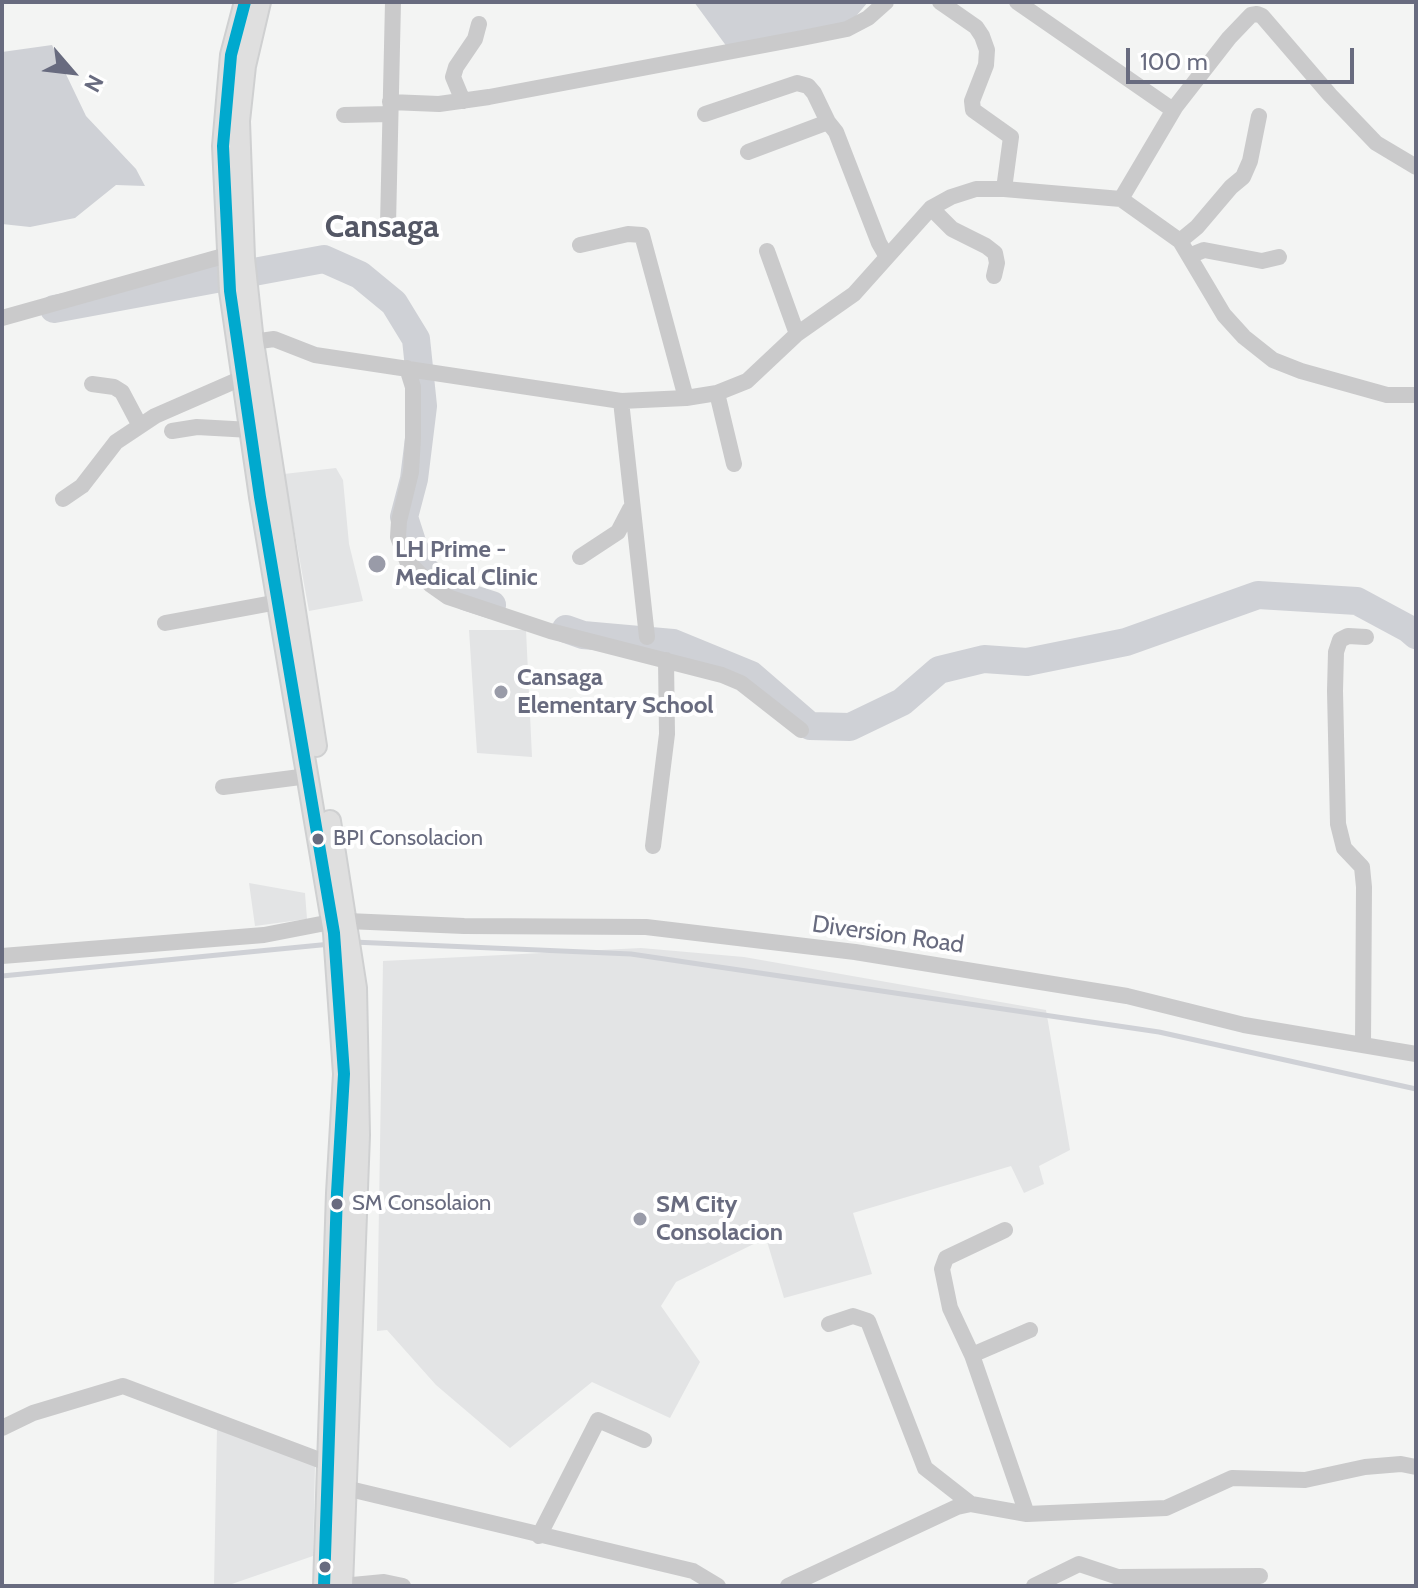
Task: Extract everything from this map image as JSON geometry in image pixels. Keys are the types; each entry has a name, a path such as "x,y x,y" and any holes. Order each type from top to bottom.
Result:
{"main road":[{"path":"245,2 231,55 223,146 238,290 242,378 308,776 340,927"},
{"path":"233,257 239,121 245,66 260,2"},
{"path":"238,290 253,342 345,962 343,1319 338,1476 342,1586"},
{"path":"324,1586 338,1476"}],"street":[{"path":"388,225 393,2"},
{"path":"344,115 463,101 847,29 868,18 886,2"},
{"path":"940,2 976,27 987,50 986,65 972,101 973,110 1011,137 1004,189"},
{"path":"1017,2 1039,8 1173,110"},
{"path":"1121,199 1173,110 1229,38 1251,15 1257,14 1376,143 1416,167"},
{"path":"463,101 453,77 456,67 475,39 479,24"},
{"path":"705,114 797,83 808,86 836,132 887,257"},
{"path":"1180,241 1243,177 1250,161 1259,116"},
{"path":"748,152 828,122"},
{"path":"253,342 274,339 315,355 621,401 686,398 717,393 747,381 797,334 854,294 931,208 976,189 1004,189 1121,199 1180,241 1224,315 1244,337 1273,360 1374,391 1416,395"},
{"path":"931,208 952,229 995,253 997,263 994,276"},
{"path":"580,245 628,234 642,235 686,398"},
{"path":"1189,256 1204,250 1262,261 1279,257"},
{"path":"767,251 797,334"},
{"path":"2,318 233,257"},
{"path":"417,369 413,387 411,472 398,537 407,561 431,585 448,597 550,631 666,660 741,683 801,730"},
{"path":"63,499 82,486 116,442 155,416 242,378"},
{"path":"92,384 114,387 122,392 140,426"},
{"path":"717,393 734,464"},
{"path":"621,401 647,637"},
{"path":"172,431 197,427 251,430"},
{"path":"580,557 618,532 631,507"},
{"path":"165,623 278,602"},
{"path":"1363,1044 1364,887 1362,867 1344,848 1338,824 1335,691 1336,652 1340,640 1348,636 1366,637"},
{"path":"653,846 667,734 666,660"},
{"path":"223,787 308,776"},
{"name":"Diversion Road","path":"2,956 340,927 646,927 855,952 1127,996 1244,1025 1416,1054"},
{"path":"1005,1230 946,1258 942,1269 950,1308 972,1355 1027,1514"},
{"path":"829,1324 853,1316 868,1321 925,1468 971,1504"},
{"path":"972,1355 1030,1330"},
{"path":"2,1428 33,1413 123,1386 338,1476 539,1536 693,1571 718,1586"},
{"path":"539,1536 598,1420 644,1440"},
{"path":"788,1586 957,1507 971,1504 1027,1514 1166,1508 1232,1478 1305,1480 1365,1467 1401,1464 1416,1467"},
{"path":"1034,1586 1079,1564 1118,1577 1260,1576"},
{"path":"342,1586 384,1582 403,1586"}],"shaded area":[{"path":"694,2 868,2 846,28 730,51"},
{"path":"52,45 86,116 136,169 145,186 116,185 75,218 30,227 2,224 2,52"},
{"path":"336,468 343,480 349,544 363,601 309,611 284,474"},
{"name":"Cansaga Elementary School","path":"469,630 526,630 532,757 477,753"},
{"path":"249,883 305,893 307,919 255,926"},
{"name":"SM City Consolacion","path":"641,948 744,957 1046,1010 1070,1150 1039,1166 1044,1184 1024,1193 1011,1166 853,1213 872,1274 784,1298 766,1238 676,1282 661,1306 700,1362 670,1418 592,1382 510,1448 436,1385 387,1330 377,1331 383,961"},
{"path":"217,1428 315,1466 313,1556 226,1586 214,1586"}],"waterway":[{"path":"54,309 324,259 360,275 394,303 416,339 423,406 414,479 404,517 413,545 426,572 467,597 492,605"},
{"path":"566,629 583,635 673,643 751,675 810,726 850,727 902,702 939,670 984,659 1027,662 1126,642 1258,595 1357,601 1416,635"},
{"path":"353,942 631,954 1159,1032 1416,1089"},
{"path":"2,976 331,944"}],"transit line":[{"path":"245,2 231,55 223,146 230,291 260,497 334,933 344,1074 324,1586"}],"place":[{"name":"LH Prime - Medical Clinic","path":"377,564"},
{"name":"Cansaga Elementary School","path":"501,692"},
{"name":"BPI Consolacion","path":"318,839"},
{"name":"SM Consolaion","path":"337,1204"},
{"name":"SM City Consolacion","path":"640,1219"}],"district":[{"name":"Cansaga","path":"382,228"}]}
